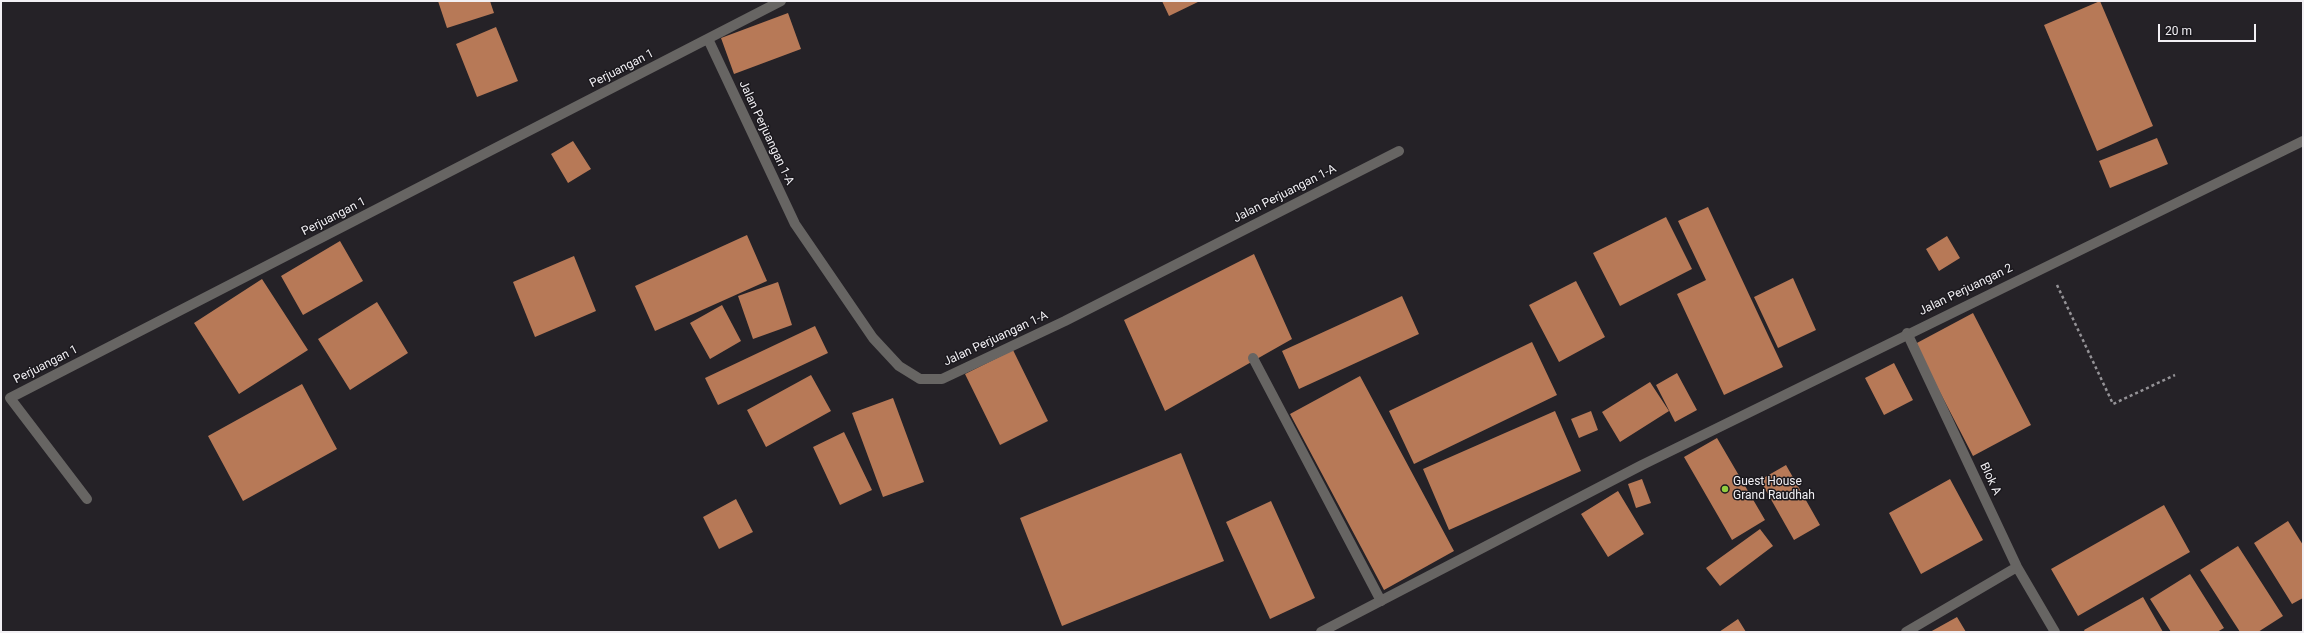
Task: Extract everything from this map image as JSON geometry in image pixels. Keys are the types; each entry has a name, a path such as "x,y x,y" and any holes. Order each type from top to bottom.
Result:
{"street":[{"name":"Perjuangan 1","path":"87,499 10,398 708,40 781,1"},
{"name":"Jalan Perjuangan 1-A","path":"708,40 795,224 873,338 899,366 920,379 942,379 1065,321 1399,151"},
{"name":"Jalan Perjuangan 2","path":"1321,632 1642,465 1907,333 2303,141"},
{"name":"Blok A","path":"1907,333 2017,567 2055,632"},
{"path":"1253,358 1381,601"},
{"path":"1906,632 2017,567"}],"path":[{"path":"2048,265 2113,404 2175,375"}],"building":[{"path":"438,1 490,1 494,13 447,28"},
{"path":"1162,1 1200,1 1169,16"},
{"path":"2100,1 2153,126 2097,151 2044,25"},
{"path":"788,13 801,49 734,74 721,38"},
{"path":"496,27 518,81 477,97 456,44"},
{"path":"2157,138 2168,164 2110,188 2099,161"},
{"path":"573,141 591,169 568,183 551,154"},
{"path":"1708,207 1783,367 1724,395 1677,294 1706,280 1678,221"},
{"path":"1666,217 1692,269 1620,306 1593,253"},
{"path":"747,235 767,281 655,331 635,286"},
{"path":"1947,236 1960,258 1939,271 1926,249"},
{"path":"340,241 363,281 303,315 281,276"},
{"path":"1254,254 1292,339 1165,411 1124,320"},
{"path":"574,256 596,311 535,337 513,282"},
{"path":"1793,278 1816,330 1778,348 1754,297"},
{"path":"262,279 308,350 239,394 194,323"},
{"path":"1576,281 1605,337 1559,362 1529,305"},
{"path":"778,282 792,325 753,339 738,296"},
{"path":"1402,296 1419,334 1299,389 1282,351"},
{"path":"377,302 408,353 350,390 318,339"},
{"path":"722,305 741,341 710,359 690,323"},
{"path":"1973,313 2031,425 1973,456 1915,344"},
{"path":"815,326 828,353 718,405 705,378"},
{"path":"1532,342 1557,395 1414,464 1389,411"},
{"path":"1013,350 1048,421 1000,445 965,374"},
{"path":"1894,363 1913,400 1884,415 1865,378"},
{"path":"1677,373 1697,410 1675,422 1656,385"},
{"path":"811,375 831,411 766,447 747,410"},
{"path":"1360,376 1454,551 1384,590 1290,414"},
{"path":"1650,382 1669,411 1620,442 1602,412"},
{"path":"302,384 337,449 243,501 208,436"},
{"path":"893,398 924,482 883,497 852,413"},
{"path":"1555,411 1581,471 1449,530 1423,469"},
{"path":"1591,411 1598,430 1579,438 1571,419"},
{"path":"844,432 872,490 840,505 813,447"},
{"name":"Guest House Grand Raudhah","path":"1717,438 1765,520 1732,540 1684,457"},
{"path":"1181,453 1224,561 1062,626 1020,518"},
{"path":"1786,465 1820,525 1794,540 1760,480"},
{"path":"1642,479 1651,503 1636,508 1628,484"},
{"path":"1950,479 1983,540 1921,574 1889,513"},
{"path":"1618,491 1644,534 1608,557 1581,514"},
{"path":"736,499 753,532 719,549 703,517"},
{"path":"1271,501 1315,598 1270,619 1226,522"},
{"path":"2164,505 2190,552 2078,616 2051,569"},
{"path":"2288,521 2303,545 2303,598 2292,604 2254,543"},
{"path":"1760,529 1773,546 1720,586 1706,568"},
{"path":"2238,546 2283,616 2258,632 2240,632 2200,570"},
{"path":"2190,574 2224,628 2217,632 2171,632 2150,599"},
{"path":"2143,597 2163,632 2085,632 2084,630"},
{"path":"1957,617 1966,632 1930,632"},
{"path":"1738,619 1746,632 1719,632"}],"place":[{"name":"Guest House Grand Raudhah","path":"1725,489"}]}
